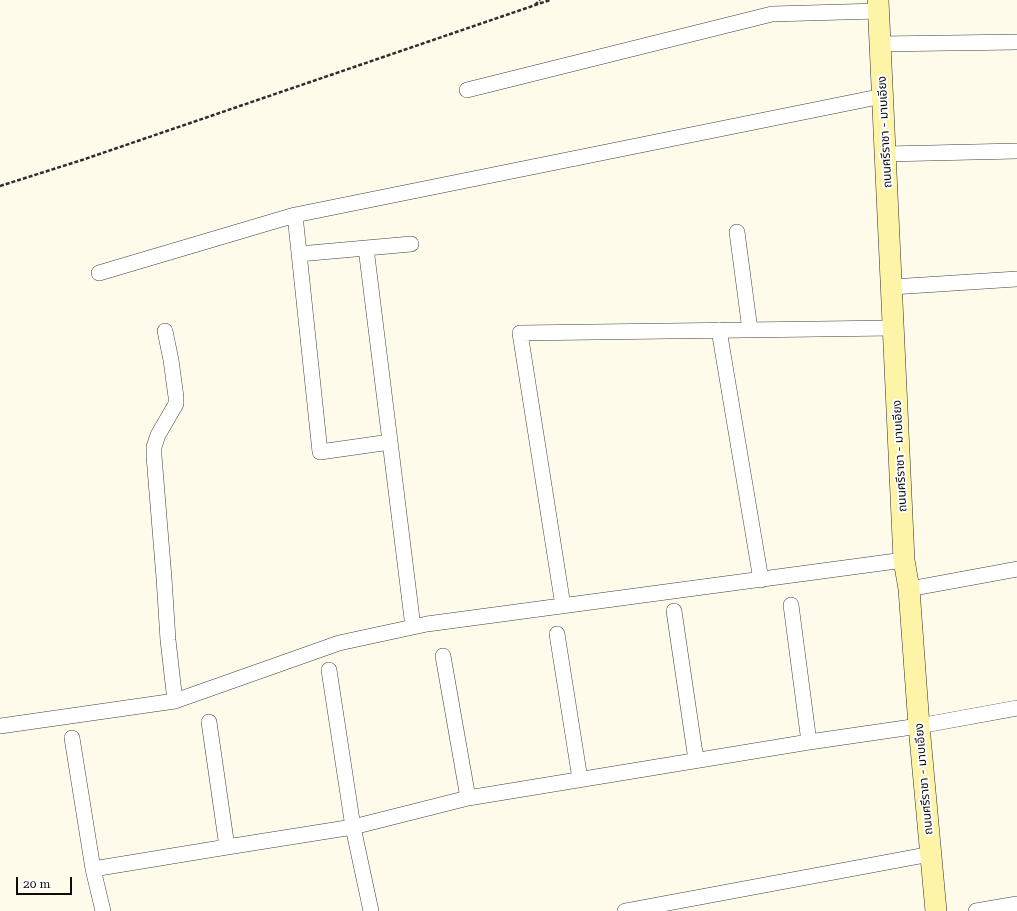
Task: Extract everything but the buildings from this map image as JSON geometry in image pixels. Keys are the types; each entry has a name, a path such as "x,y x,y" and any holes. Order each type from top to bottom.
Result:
{"main road":[{"name":"ถนนศรีราชา - มาบเอียง","path":"879,6 904,560 908,589 936,911"}],"street":[{"path":"467,90 772,14 879,6"},
{"path":"880,44 1017,42"},
{"path":"99,273 295,215 883,96"},
{"path":"886,154 1017,151"},
{"path":"295,215 320,452 390,442"},
{"path":"737,232 750,330"},
{"path":"299,254 411,244"},
{"path":"366,248 413,627"},
{"path":"892,287 1017,279"},
{"path":"563,606 520,333 894,328"},
{"path":"719,330 762,580"},
{"path":"165,331 171,360 176,404 158,435 154,447 154,456 168,640 175,701"},
{"path":"0,726 175,701 338,643 427,624 904,560"},
{"path":"908,589 1017,569"},
{"path":"791,605 809,742"},
{"path":"674,611 696,760"},
{"path":"557,634 580,779"},
{"path":"443,656 468,798"},
{"path":"329,670 354,827 370,911"},
{"path":"94,869 354,827 468,798 696,760 919,726 1017,708"},
{"path":"209,722 228,847"},
{"path":"72,738 102,911"},
{"path":"625,911 931,854"},
{"path":"976,911 1017,904"}],"path":[{"path":"534,6 540,0"},
{"path":"0,186 82,160 306,82 550,0"}]}
